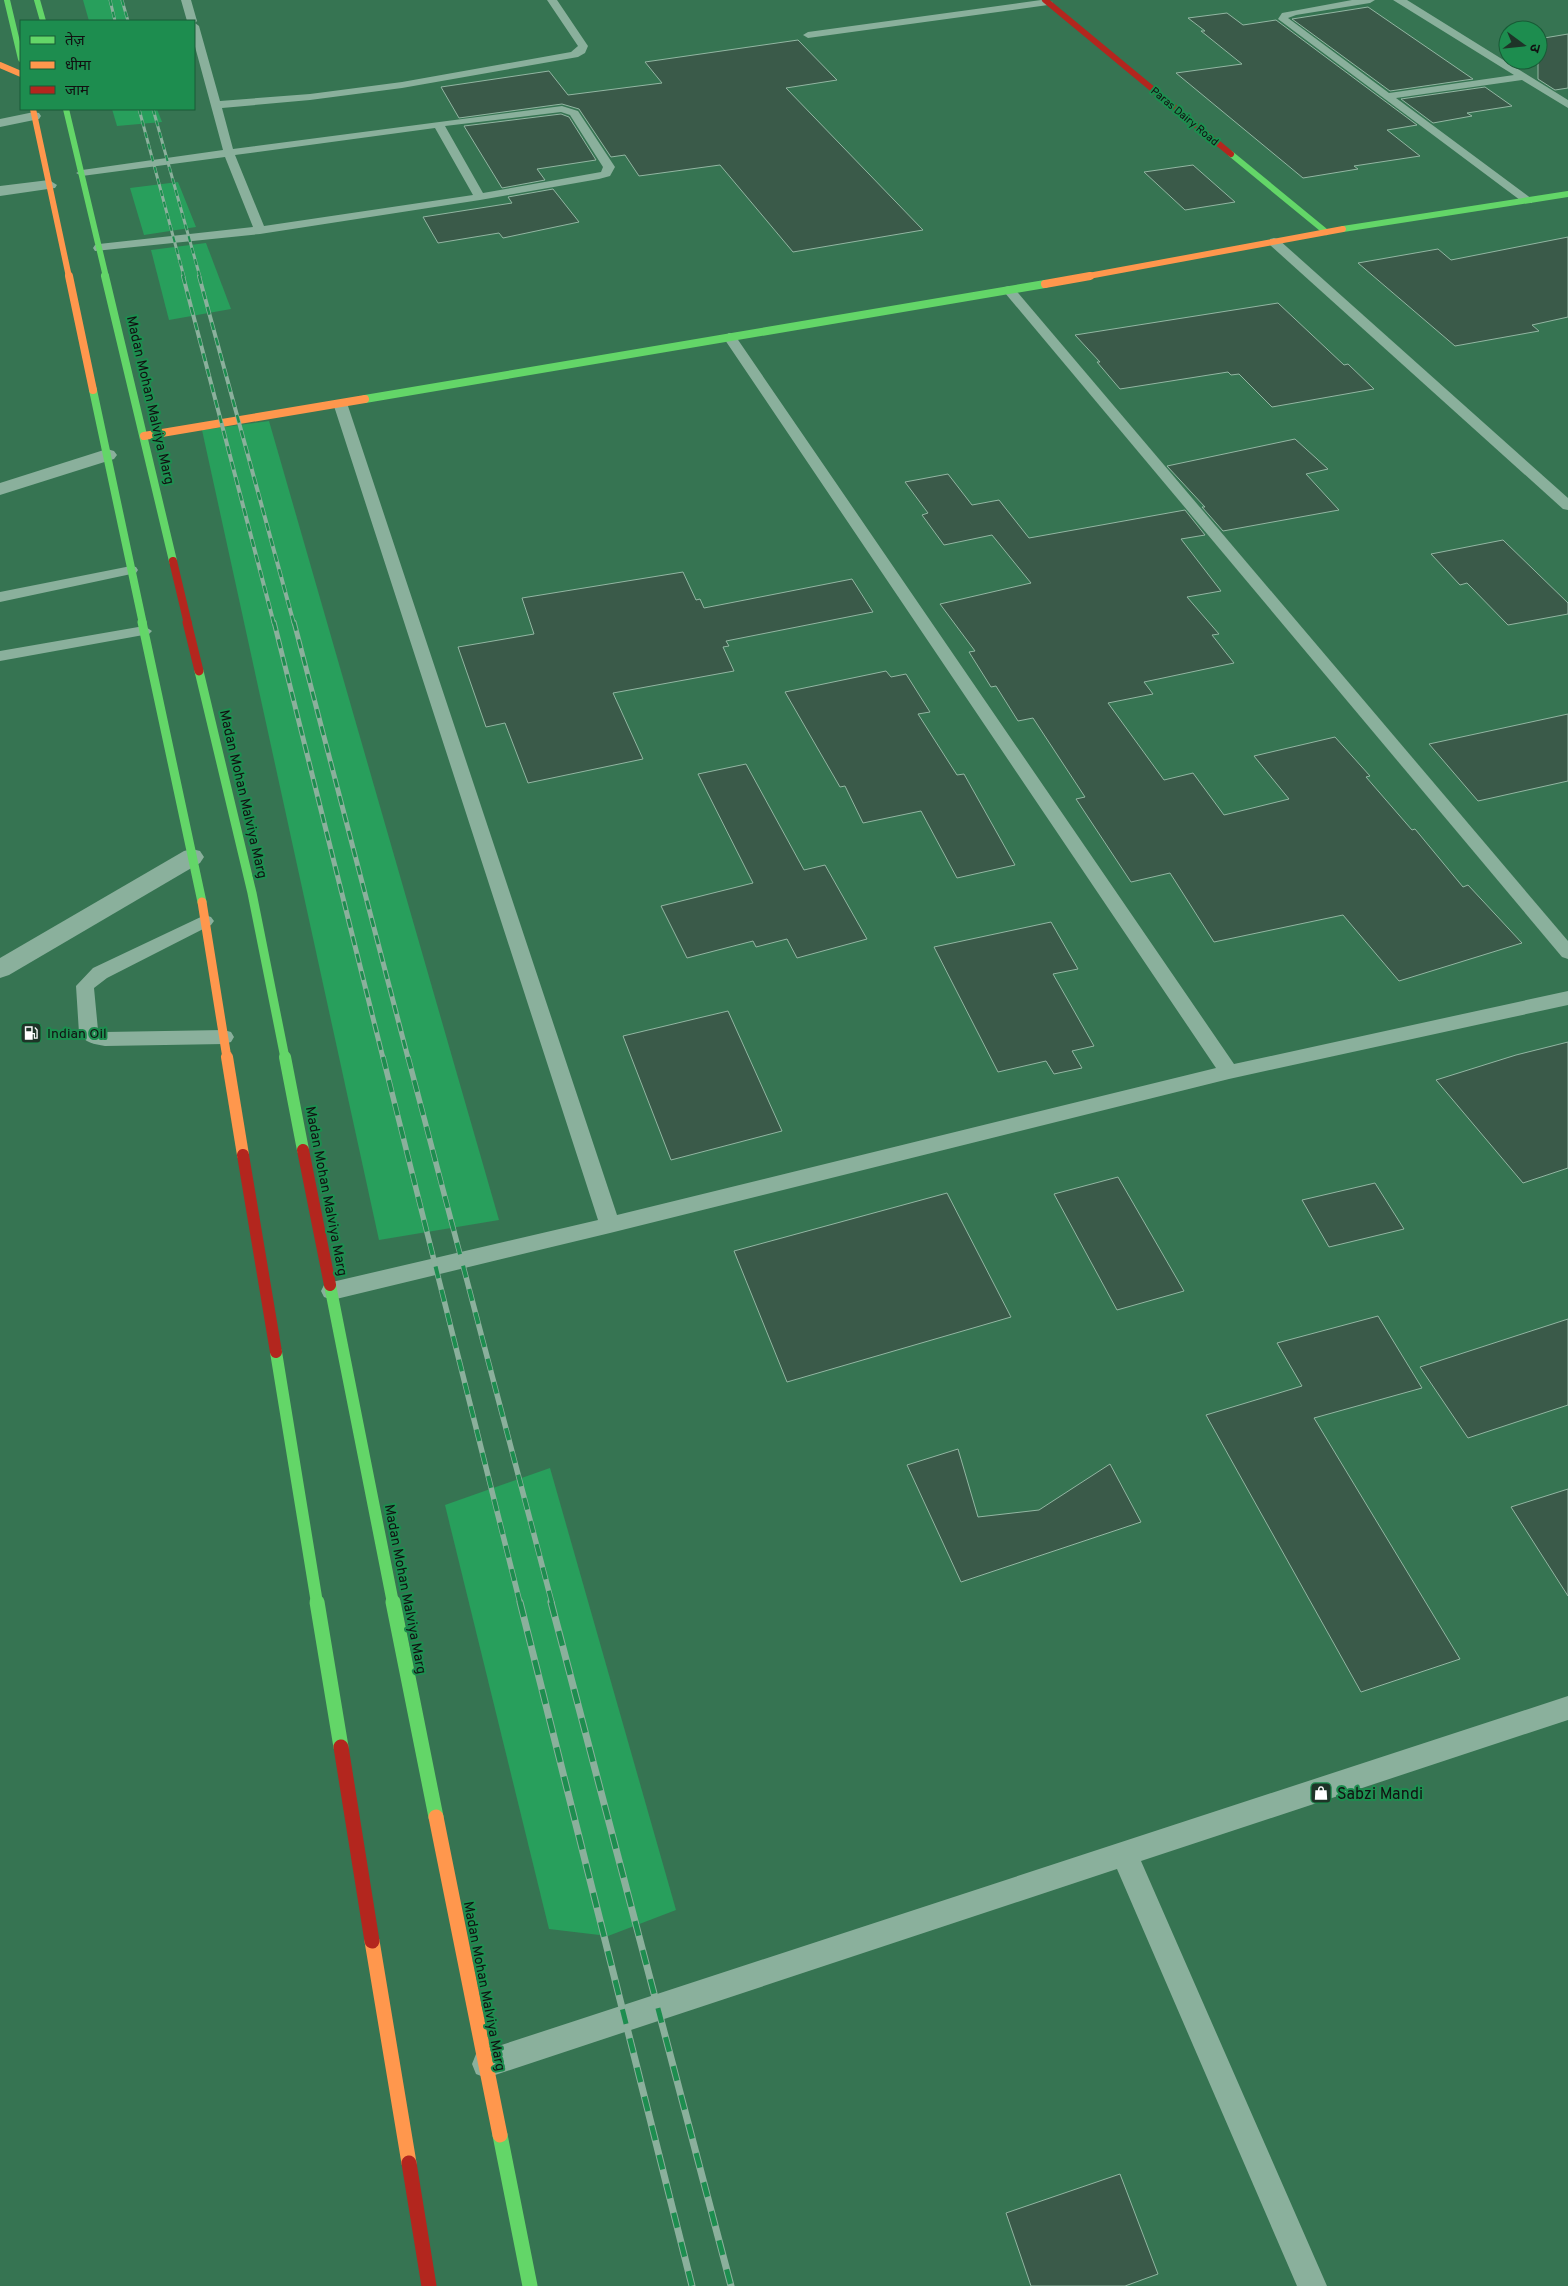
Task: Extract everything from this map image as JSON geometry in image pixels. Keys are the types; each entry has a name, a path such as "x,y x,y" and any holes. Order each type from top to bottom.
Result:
{"main road":[{"path":"0,39 19,37 7,0"},
{"path":"37,0 43,20"},
{"name":"Paras Dairy Road","path":"1047,1 1326,232"},
{"path":"0,65 20,74"},
{"name":"Madan Mohan Malviya Marg","path":"66,110 252,893 530,2286"},
{"path":"34,112 205,921 429,2286"},
{"path":"144,436 1010,290 1326,232 1568,194"}],"street":[{"path":"0,123 34,112"},
{"path":"0,191 49,184"},
{"path":"0,489 107,455"},
{"path":"0,969 192,858"}],"lane":[{"path":"186,0 192,20"},
{"path":"216,105 393,86 574,55 581,52 583,46 552,0"},
{"path":"1370,0 1295,12 1286,15 1283,19 1528,201"},
{"path":"1398,0 1409,4 1568,105"},
{"path":"808,35 1047,1"},
{"path":"195,30 229,153 260,230"},
{"path":"1387,96 1524,78"},
{"path":"82,173 554,109 570,110 574,113 609,167 606,174 600,176 480,197 260,230 99,248"},
{"path":"438,124 480,197"},
{"path":"1274,242 1568,506"},
{"path":"1010,290 1568,953"},
{"path":"730,338 1228,1072"},
{"path":"340,403 610,1225"},
{"path":"0,597 131,570"},
{"path":"0,656 144,630"},
{"path":"205,921 100,973 84,986 89,1033 94,1037 105,1039 224,1037"},
{"path":"332,1291 610,1225 1228,1072 1568,998"},
{"path":"486,2064 1568,1708"},
{"path":"1124,1854 1312,2286"}],"green space":[{"path":"83,0 122,0 129,20 89,20"},
{"path":"112,110 157,110 162,122 117,126"},
{"path":"178,182 196,227 144,235 130,188"},
{"path":"206,243 231,309 169,320 151,250"},
{"path":"269,421 499,1220 379,1240 202,430"},
{"path":"550,1468 676,1910 608,1936 549,1929 445,1505"}],"building":[{"path":"1368,7 1473,79 1390,91 1292,19"},
{"path":"1227,13 1243,25 1276,20 1417,125 1387,130 1420,156 1354,166 1358,169 1303,178 1176,73 1242,64 1188,18"},
{"path":"1568,34 1568,88 1555,90 1538,79 1538,70 1548,70 1548,37"},
{"path":"798,40 837,80 786,88 923,230 793,252 720,165 639,176 625,155 611,157 579,109 562,104 459,118 441,87 549,71 568,95 662,83 645,62"},
{"path":"1485,87 1512,106 1467,113 1472,116 1433,123 1401,99"},
{"path":"561,114 569,117 596,160 537,169 545,180 502,188 464,126"},
{"path":"1193,165 1235,202 1185,210 1144,172"},
{"path":"553,189 579,222 503,238 499,233 438,243 423,217 512,203 508,197"},
{"path":"1568,237 1568,317 1532,325 1539,331 1455,346 1358,263 1438,249 1451,260"},
{"path":"1278,303 1344,365 1348,364 1374,389 1272,407 1239,374 1231,375 1228,372 1120,389 1097,362 1100,362 1075,335"},
{"path":"1295,439 1328,469 1306,474 1339,510 1223,531 1202,507 1205,507 1167,466"},
{"path":"948,474 972,505 999,500 1029,538 1185,510 1205,535 1181,539 1221,591 1187,597 1219,634 1212,635 1234,663 1144,682 1153,694 1108,703 1164,780 1193,773 1224,815 1289,799 1254,756 1335,737 1370,776 1366,777 1412,830 1415,829 1463,887 1468,885 1522,943 1399,981 1343,915 1214,942 1170,873 1131,882 1076,799 1085,797 1033,718 1018,721 996,686 991,687 969,652 975,651 940,604 1031,583 992,535 944,545 922,515 928,513 905,482"},
{"path":"1503,540 1568,603 1568,614 1508,625 1467,583 1460,585 1431,554"},
{"path":"683,572 696,600 700,599 704,608 852,579 873,612 726,641 729,646 723,647 734,671 613,693 643,759 528,783 505,723 486,727 458,647 534,634 522,598"},
{"path":"886,671 891,677 906,674 930,712 918,714 957,775 964,774 1015,865 957,878 921,811 863,823 845,786 840,787 785,692"},
{"path":"1568,714 1568,781 1478,801 1429,744"},
{"path":"746,764 804,870 825,865 867,939 797,958 787,939 756,947 753,941 687,958 661,906 753,883 698,774"},
{"path":"1051,922 1078,969 1053,974 1094,1046 1072,1051 1082,1068 1054,1074 1046,1061 998,1072 934,947"},
{"path":"728,1011 782,1131 671,1160 623,1036"},
{"path":"1568,1042 1568,1168 1523,1183 1436,1080 1516,1055"},
{"path":"1118,1177 1184,1291 1117,1310 1054,1194"},
{"path":"1375,1183 1404,1229 1329,1247 1302,1200"},
{"path":"947,1193 1011,1317 787,1382 734,1251"},
{"path":"1378,1316 1422,1388 1314,1418 1460,1659 1361,1692 1206,1415 1302,1386 1277,1343"},
{"path":"1568,1319 1568,1405 1468,1438 1420,1367"},
{"path":"958,1449 978,1517 1039,1510 1110,1464 1141,1522 961,1582 907,1465"},
{"path":"1568,1489 1568,1596 1511,1507"},
{"path":"1120,2174 1158,2274 1125,2286 1031,2286 1006,2213"}],"railway":[{"path":"110,0 115,20"},
{"path":"122,0 128,20"},
{"path":"139,110 184,277"},
{"path":"153,110 200,277"},
{"path":"183,276 274,624"},
{"path":"199,276 294,624"},
{"path":"274,622 383,1058"},
{"path":"294,622 408,1058"},
{"path":"383,1057 520,1603"},
{"path":"408,1057 552,1603"},
{"path":"520,1602 692,2286"},
{"path":"551,1602 731,2286"}],"traffic: fast":[{"path":"7,0 20,55"},
{"path":"37,0 43,20"},
{"path":"66,110 173,561"},
{"path":"1231,154 1326,232"},
{"path":"1343,229 1568,194"},
{"path":"365,399 1045,284"},
{"path":"93,390 202,902"},
{"path":"199,671 252,893 303,1150"},
{"path":"330,1285 436,1817"},
{"path":"276,1352 341,1747"},
{"path":"500,2135 530,2286"}],"traffic: slow":[{"path":"0,65 20,74"},
{"path":"33,110 93,390"},
{"path":"1045,284 1343,229"},
{"path":"144,436 365,399"},
{"path":"202,902 243,1155"},
{"path":"436,1817 500,2135"},
{"path":"372,1941 409,2163"}],"traffic: jam":[{"path":"1045,0 1231,154"},
{"path":"173,561 199,671"},
{"path":"303,1150 330,1285"},
{"path":"243,1155 276,1352"},
{"path":"341,1747 372,1941"},
{"path":"409,2163 429,2286"}],"place":[{"name":"Indian Oil","path":"31,1033"},
{"name":"Sabzi Mandi","path":"1321,1793"}]}
